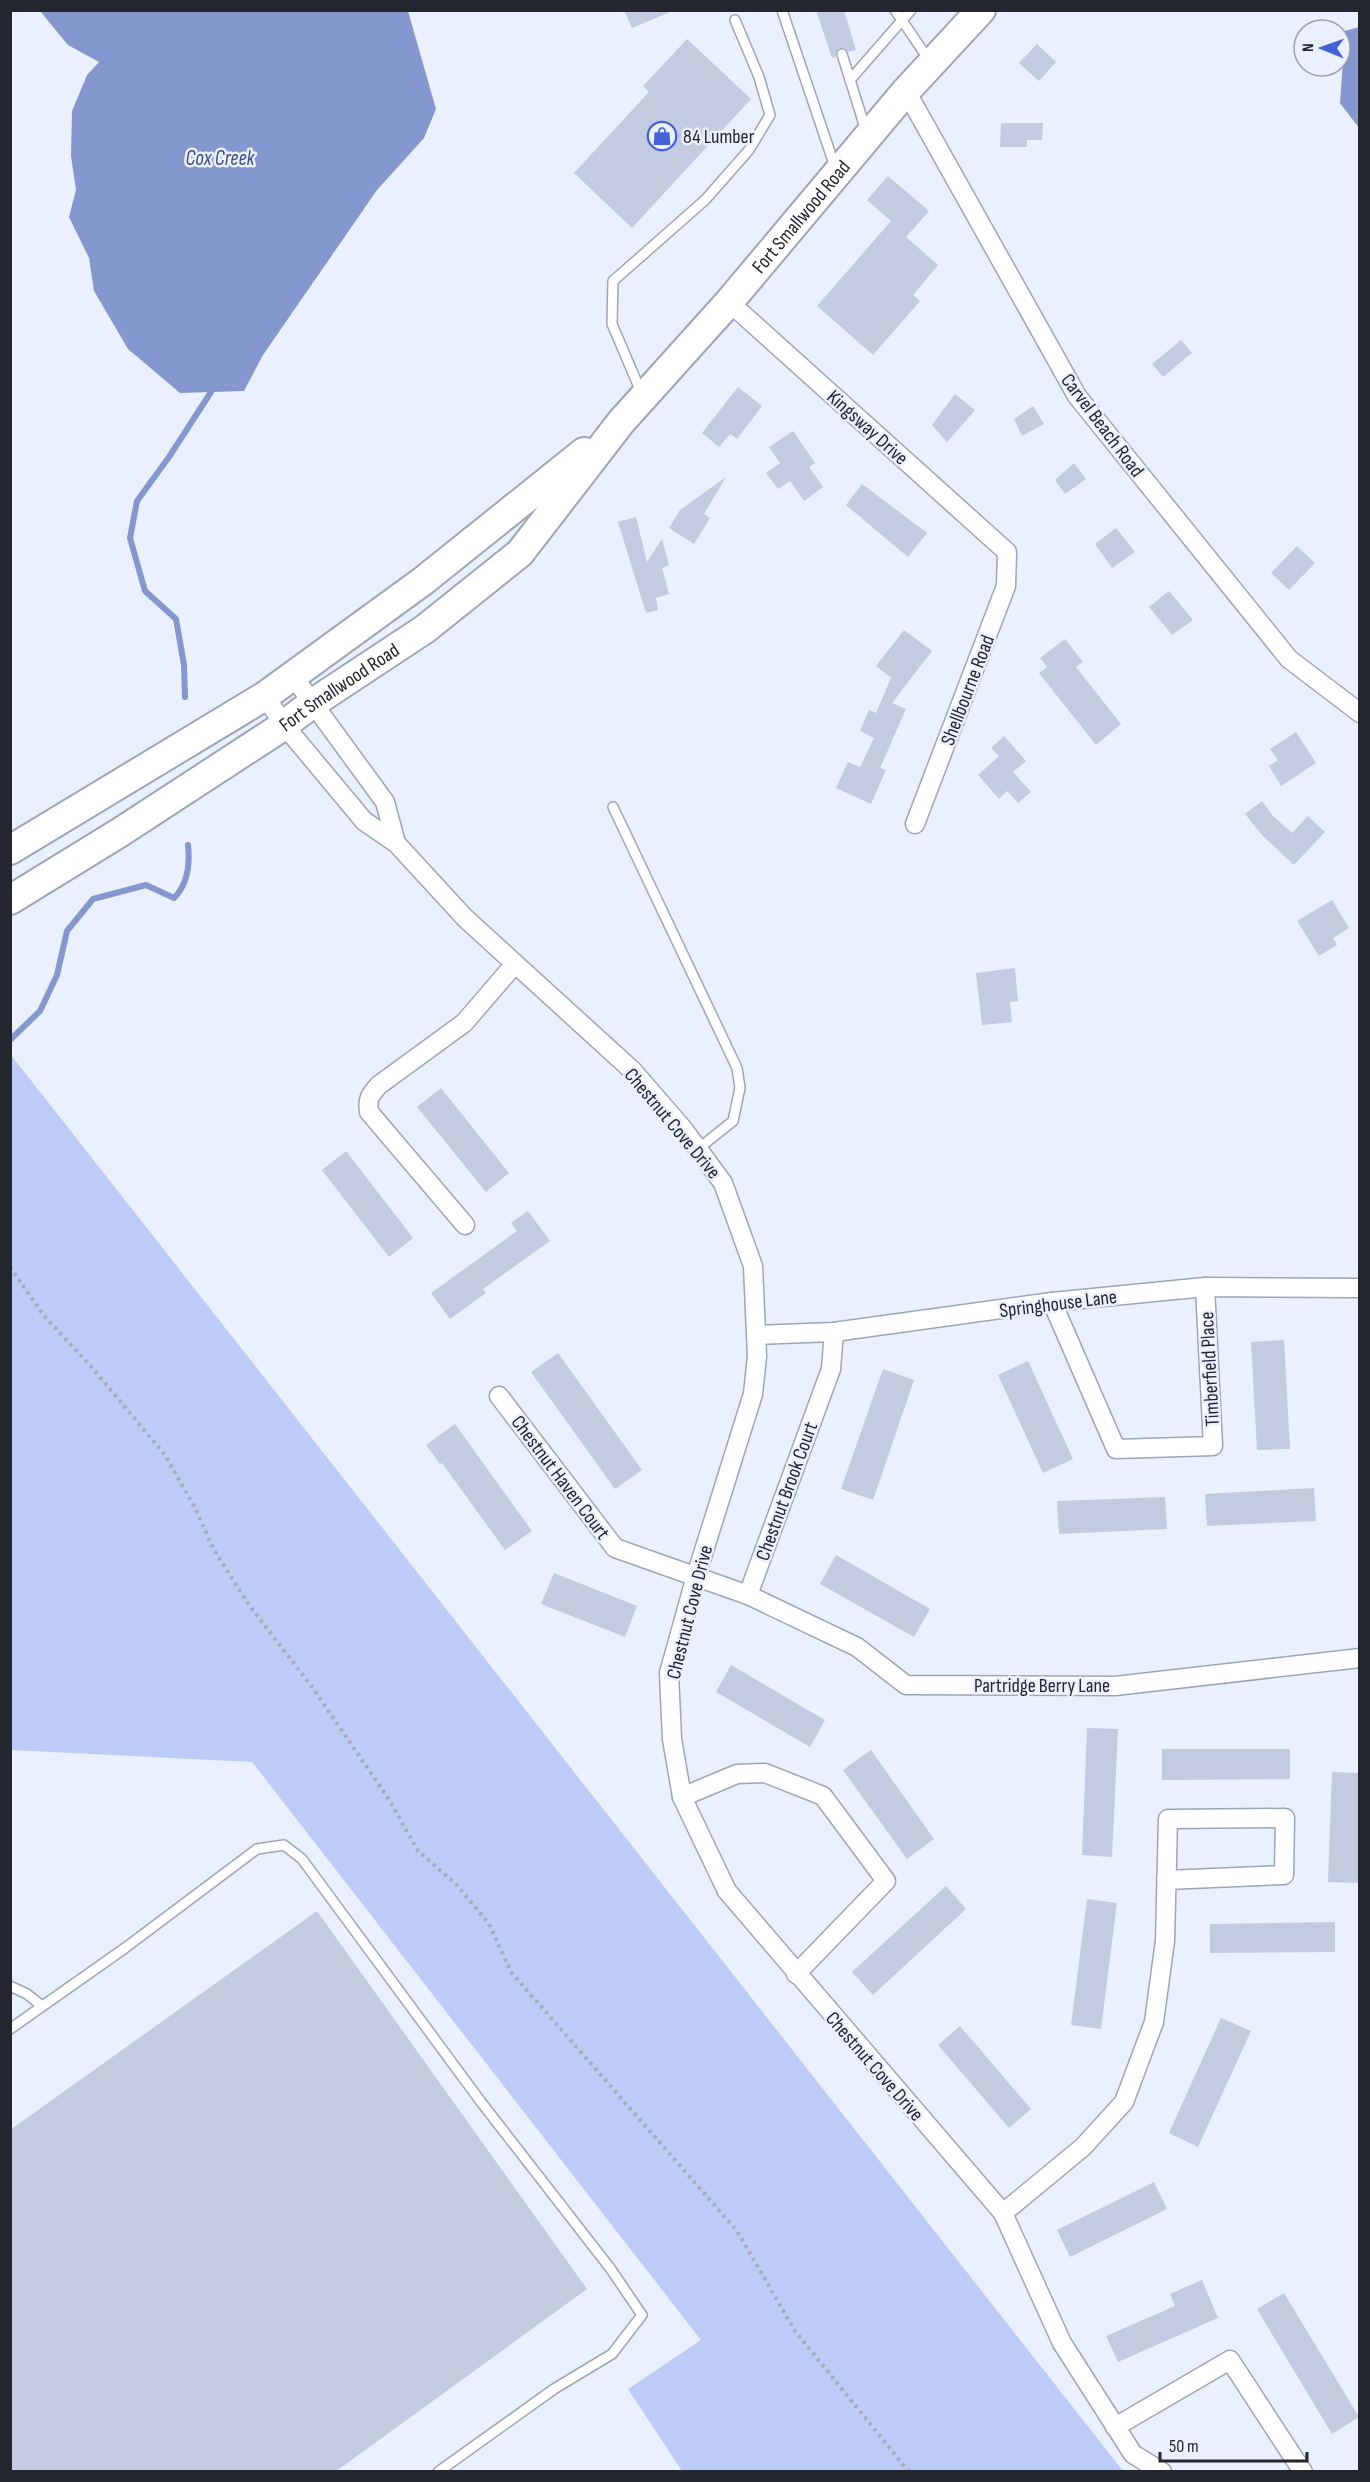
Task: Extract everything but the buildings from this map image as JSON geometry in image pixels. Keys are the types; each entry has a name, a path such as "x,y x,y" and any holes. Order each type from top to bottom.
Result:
{"main road":[{"name":"Fort Smallwood Road","path":"10,900 119,833 284,725 313,703 425,629 520,553 621,422 729,302 906,91 981,10"},
{"name":"Fort Smallwood Road","path":"10,850 265,696 423,581 621,422"}],"street":[{"name":"Carvel Beach Road","path":"906,91 1077,396 1288,659 1359,713"},
{"name":"Kingsway Drive","path":"729,302 1007,552"},
{"name":"Shellbourne Road","path":"915,824 1006,586 1007,552"},
{"name":"Chestnut Cove Drive","path":"292,676 385,802 396,843"},
{"name":"Chestnut Cove Drive","path":"265,696 284,725 364,821 396,843 465,918 514,966 633,1071 698,1149 723,1183 753,1266 757,1335 753,1394 696,1576 669,1673 672,1739 682,1797 727,1891 1003,2213 1062,2343 1133,2454 1162,2472"},
{"path":"465,1225 369,1112 368,1104 370,1095 379,1085 464,1023 514,966"},
{"name":"Springhouse Lane","path":"757,1335 834,1332 1052,1302 1205,1287 1359,1288"},
{"name":"Timberfield Place","path":"1052,1302 1116,1449 1212,1446 1205,1287"},
{"name":"Chestnut Brook Court","path":"748,1595 831,1369 834,1332"},
{"name":"Chestnut Haven Court","path":"499,1396 615,1548 696,1576"},
{"path":"696,1576 748,1595"},
{"name":"Partridge Berry Lane","path":"748,1595 857,1647 906,1685 1115,1686 1359,1658"},
{"path":"682,1797 737,1774 765,1773 823,1796 886,1881 796,1974"},
{"path":"1003,2213 1083,2147 1124,2102 1154,2022 1165,1941 1166,1880 1168,1819 1285,1818 1284,1875 1166,1880"},
{"path":"1114,2427 1230,2360 1303,2472"}],"lane":[{"path":"782,10 837,174"},
{"path":"895,10 932,63"},
{"path":"850,80 910,10"},
{"path":"644,397 612,324 613,280 705,200 749,150 770,115 759,77 735,20"},
{"path":"842,54 868,136"},
{"path":"613,807 737,1068 740,1088 733,1121 698,1149"},
{"path":"10,2029 125,1948 257,1850 284,1845 302,1859 481,2102 610,2268 642,2315 612,2354 554,2389 438,2472"},
{"path":"10,1986 27,1994 42,2006"}],"path":[{"path":"10,1267 44,1316 104,1381 165,1455 194,1506 214,1550 249,1605 312,1687 390,1801 418,1851 456,1884 489,1924 511,1972 736,2231 795,2331 909,2472"}],"shaded area":[{"path":"10,1055 1123,2471 682,2471 628,2389 701,2340 252,1762 11,1750"}],"water":[{"name":"Cox Creek","path":"40,11 408,11 436,109 424,138 377,190 263,355 244,391 180,393 128,349 94,291 89,258 69,217 76,190 71,156 72,111 87,75 99,62 68,45"},
{"path":"1360,27 1359,128 1340,103 1342,78 1352,78 1352,29"}],"waterway":[{"name":"Cox Creek","path":"185,697 184,665 176,619 145,591 130,538 137,501 169,457 211,392 212,386"},
{"name":"Cox Creek","path":"10,1040 40,1011 57,975 67,931 93,899 146,885 174,898 187,873 188,845"}],"place":[{"name":"84 Lumber","path":"662,136"}]}
